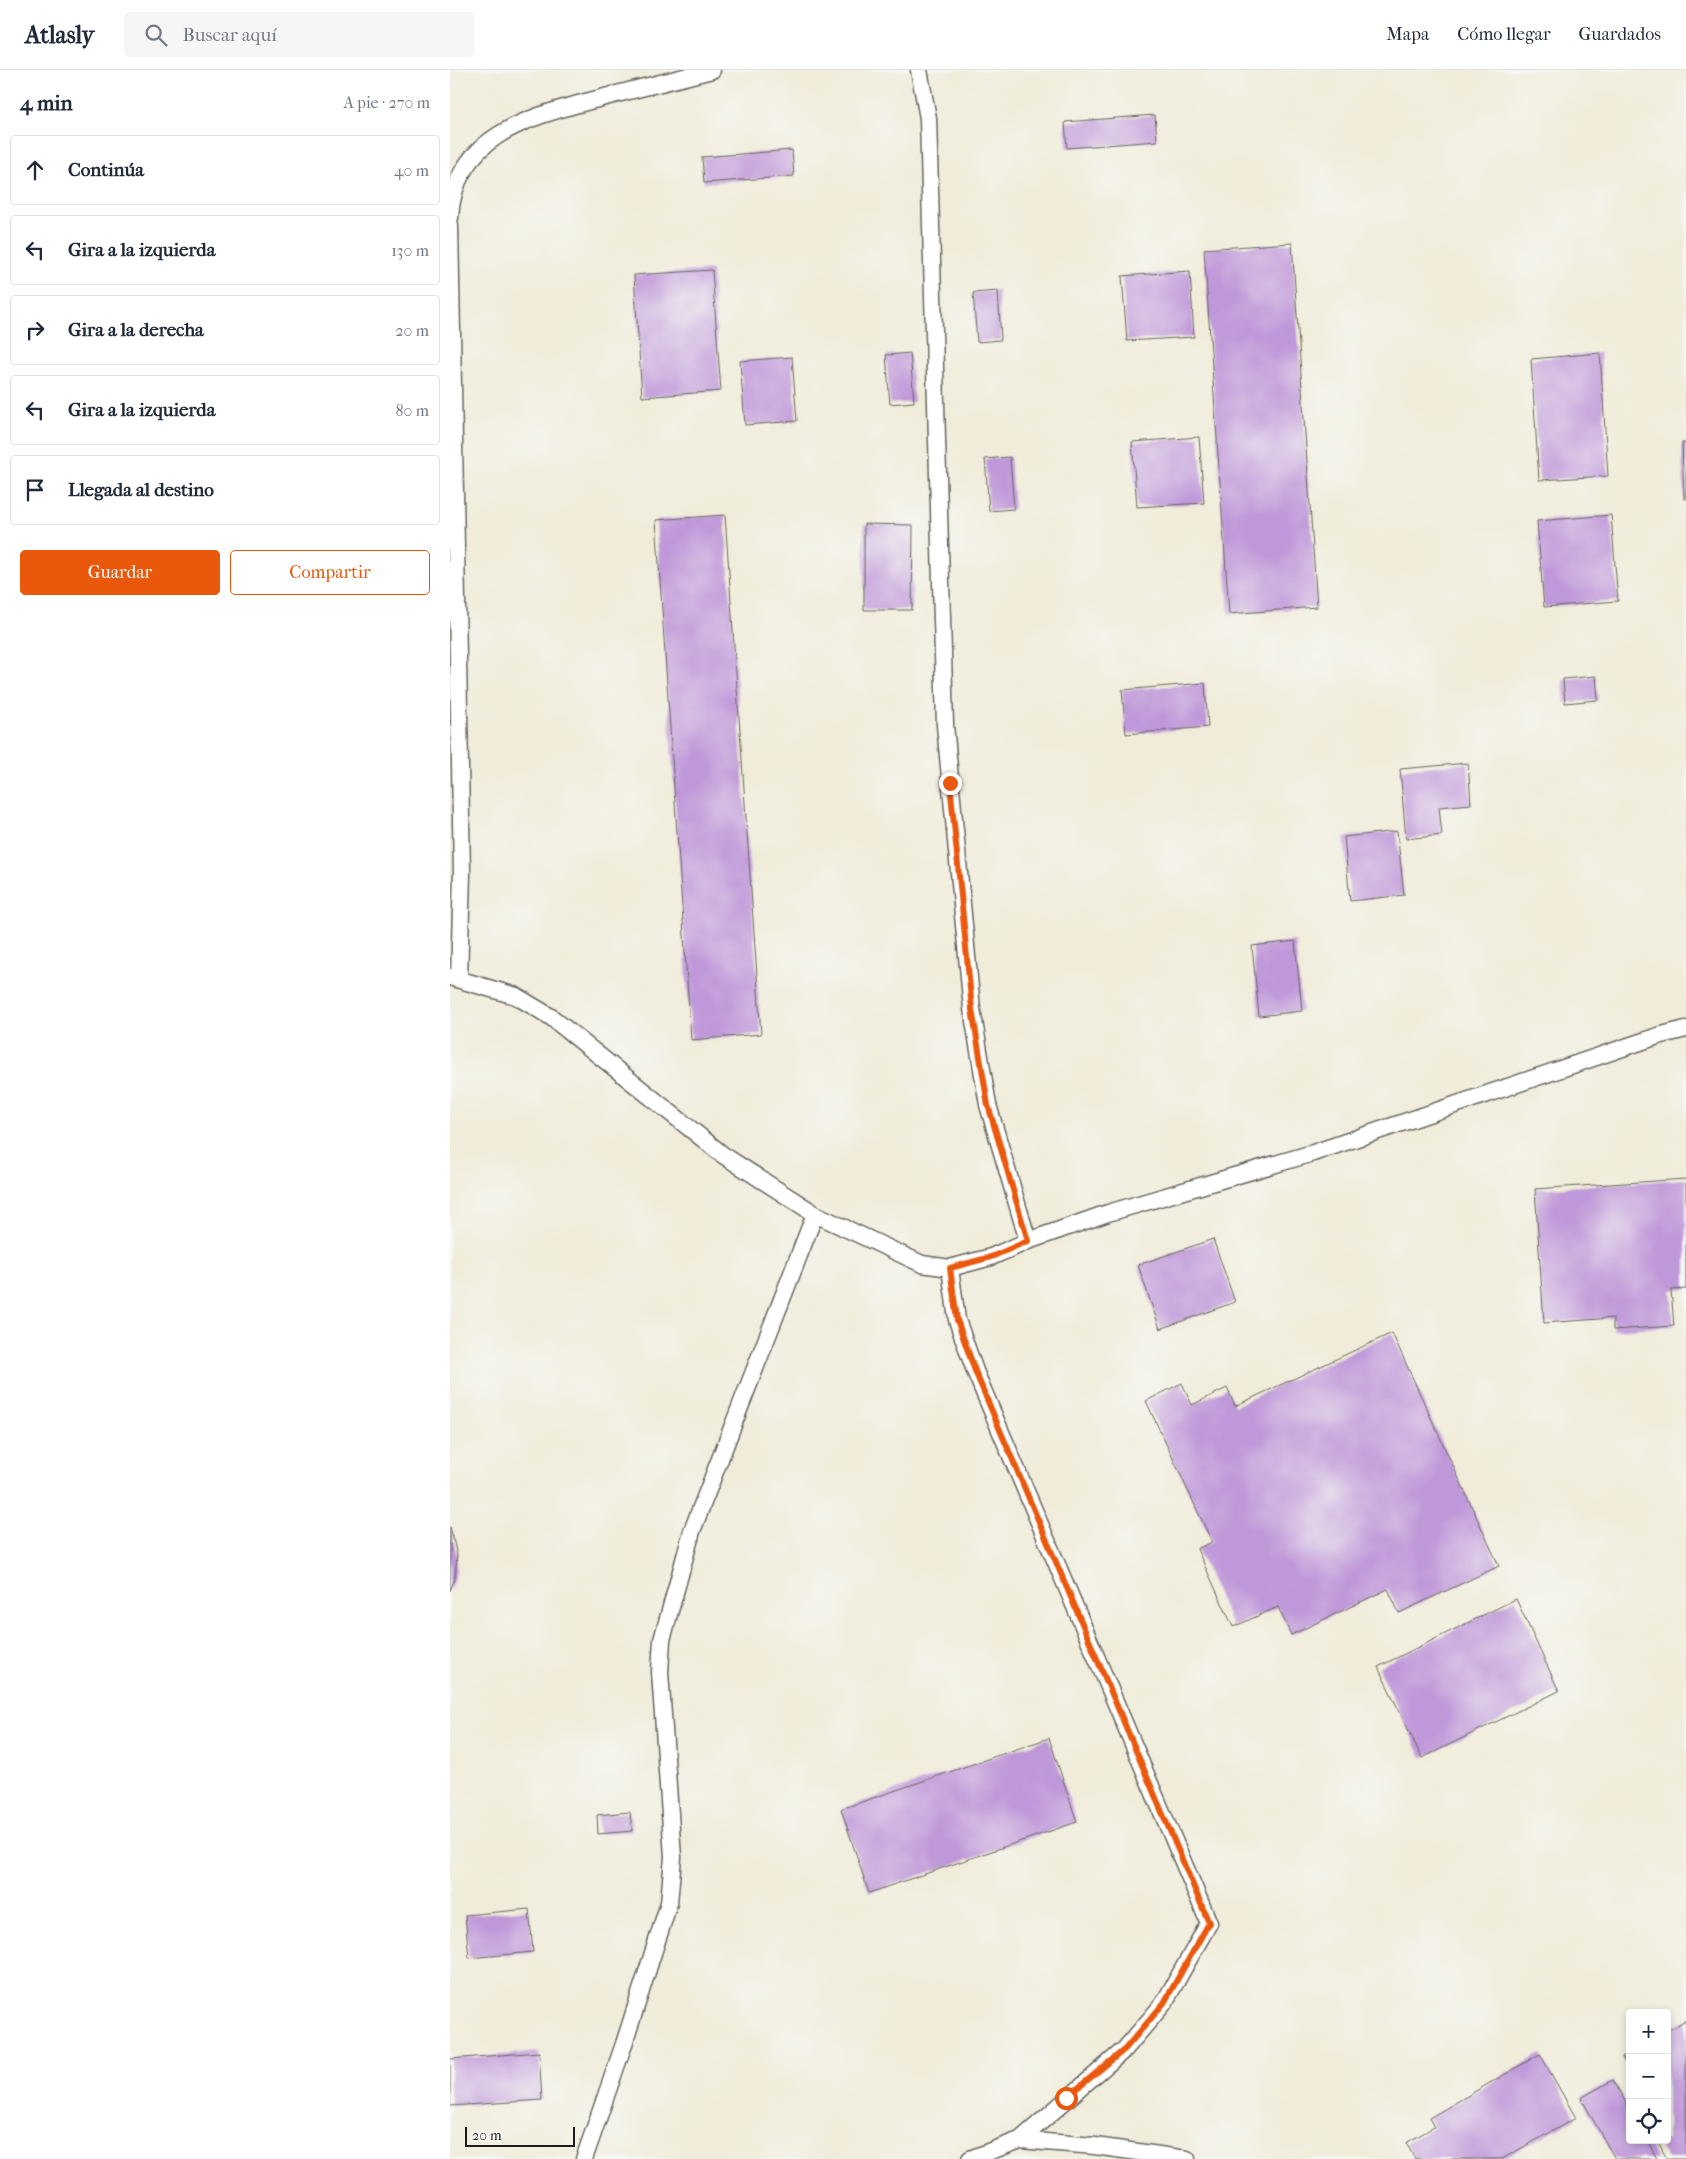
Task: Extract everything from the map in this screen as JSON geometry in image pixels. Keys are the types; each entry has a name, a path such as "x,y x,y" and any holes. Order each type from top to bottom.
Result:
{"lane":[{"path":"450,218 454,190 460,176 481,148 498,134 521,122 550,111 712,70"},
{"path":"920,70 928,118 945,716 950,783 974,1018 988,1105 1028,1241"},
{"path":"450,225 462,873 455,978 516,996 551,1017 724,1155 815,1214 922,1264 950,1268 991,1257 1028,1241 1108,1213 1313,1153 1658,1036 1686,1029"},
{"path":"584,2159 624,2044 669,1903 673,1857 660,1672 662,1640 692,1531 815,1214"},
{"path":"950,1268 957,1320 975,1371 1209,1923 1164,2003 1125,2049 1020,2140 970,2159"},
{"path":"1020,2140 1095,2146 1187,2159"}],"building":[{"path":"1155,115 1157,141 1067,148 1065,122"},
{"path":"792,150 794,176 704,183 702,157"},
{"path":"1292,243 1317,607 1229,614 1204,249"},
{"path":"712,270 721,391 642,397 634,275"},
{"path":"1190,271 1194,337 1127,341 1122,276"},
{"path":"998,291 1001,340 977,342 973,293"},
{"path":"910,353 914,402 890,404 886,355"},
{"path":"1600,353 1608,476 1539,480 1531,359"},
{"path":"792,357 797,421 745,425 740,361"},
{"path":"1199,437 1204,503 1137,507 1132,442"},
{"path":"1682,443 1686,443 1686,499 1684,499"},
{"path":"1010,457 1014,509 989,511 985,459"},
{"path":"725,515 761,1034 691,1040 656,520"},
{"path":"1611,515 1618,601 1544,607 1537,521"},
{"path":"864,524 913,525 912,610 864,610"},
{"path":"1596,676 1598,700 1565,703 1563,679"},
{"path":"1205,683 1208,727 1126,734 1122,690"},
{"path":"1468,763 1471,804 1439,807 1442,835 1406,839 1400,769"},
{"path":"1397,831 1404,895 1350,901 1344,837"},
{"path":"1295,941 1302,1011 1259,1016 1252,946"},
{"path":"1686,1179 1686,1289 1671,1290 1674,1326 1613,1330 1613,1318 1544,1323 1535,1189"},
{"path":"1213,1239 1235,1302 1160,1329 1138,1265"},
{"path":"1392,1333 1499,1566 1399,1613 1388,1589 1291,1635 1278,1607 1233,1627 1197,1549 1212,1542 1146,1401 1182,1383 1192,1405 1227,1388 1235,1406"},
{"path":"450,1527 457,1555 455,1578 450,1591"},
{"path":"1516,1599 1559,1691 1422,1758 1378,1667"},
{"path":"1049,1738 1077,1822 869,1893 841,1809"},
{"path":"630,1812 632,1831 598,1834 597,1815"},
{"path":"529,1909 533,1952 469,1958 465,1915"},
{"path":"1686,2020 1686,2159 1667,2159 1659,2144 1671,2144 1671,2029"},
{"path":"539,2052 542,2100 450,2106 450,2059"},
{"path":"1540,2054 1576,2118 1502,2159 1415,2159 1406,2143 1434,2127 1429,2118"},
{"path":"1626,2055 1626,2064 1622,2057"},
{"path":"1613,2080 1626,2103 1626,2144 1649,2144 1657,2159 1615,2159 1581,2098"}],"route":[{"path":"950,783 972,1009 988,1105 1028,1241 991,1257 950,1268 957,1320 975,1371 1209,1923 1164,2003 1125,2049 1066,2098"}]}
